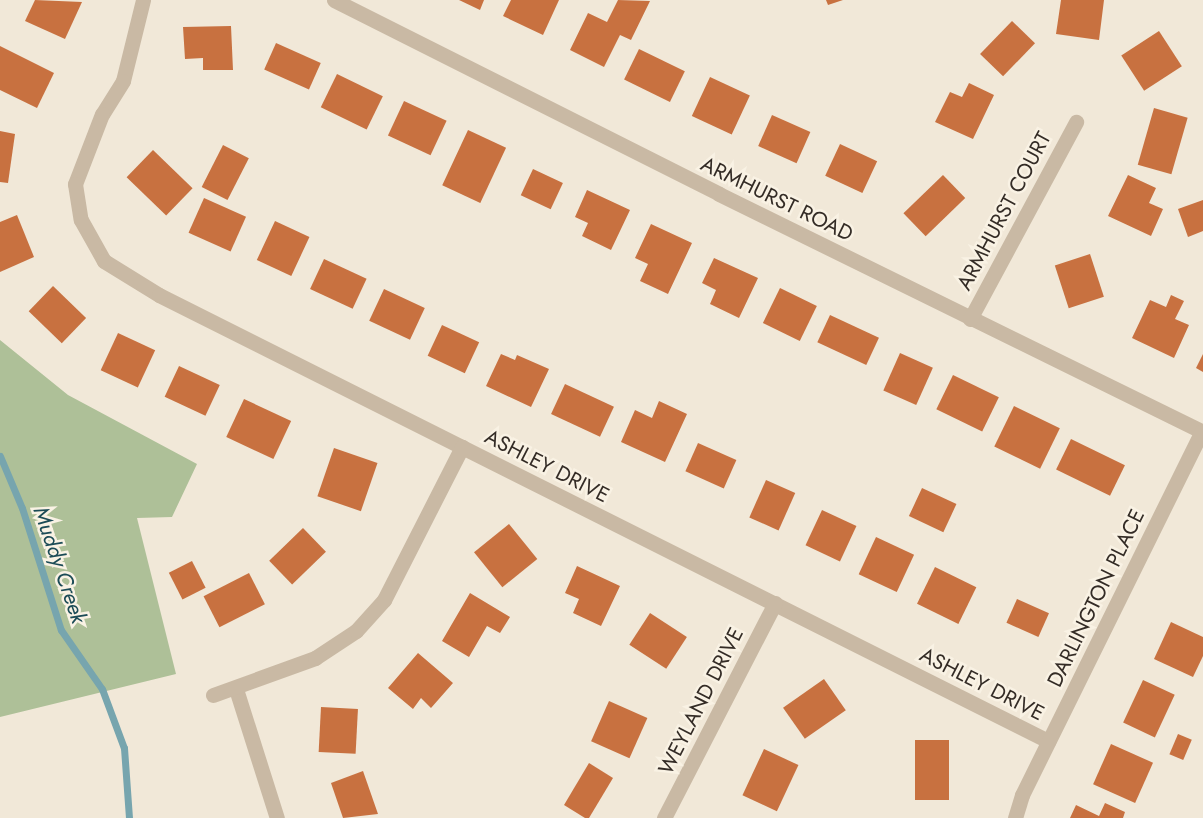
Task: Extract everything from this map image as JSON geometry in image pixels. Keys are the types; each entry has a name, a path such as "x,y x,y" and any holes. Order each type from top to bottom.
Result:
{"street":[{"name":"ASHLEY DRIVE","path":"143,0 123,81 102,114 75,184 81,220 104,261 159,295 1048,741"},
{"name":"ARMHURST ROAD","path":"334,0 970,319 1202,431"},
{"name":"ARMHURST COURT","path":"970,319 1076,122"},
{"name":"DARLINGTON PLACE","path":"1015,818 1048,741 1202,431"},
{"path":"213,695 236,689 315,658 356,631 384,600 462,447"},
{"name":"WEYLAND DRIVE","path":"664,818 775,603"},
{"path":"236,689 277,818"}],"green space":[{"path":"0,340 68,395 197,464 172,517 137,518 176,674 0,717"}],"building":[{"path":"35,0 82,2 65,39 25,21"},
{"path":"459,0 484,0 480,10"},
{"path":"511,0 559,0 543,35 503,16"},
{"path":"618,0 650,1 631,40 620,35 604,67 570,50 588,13 607,22"},
{"path":"826,0 843,0 828,5"},
{"path":"1061,0 1104,0 1099,40 1056,34"},
{"path":"1012,21 1035,43 1003,76 980,54"},
{"path":"231,26 233,70 203,70 203,58 185,59 183,27"},
{"path":"1159,31 1182,66 1144,91 1121,56"},
{"path":"276,43 321,63 309,89 264,69"},
{"path":"0,46 54,73 37,108 0,90"},
{"path":"639,49 685,71 670,102 624,80"},
{"path":"337,74 383,96 367,130 321,107"},
{"path":"710,77 750,96 732,135 692,116"},
{"path":"969,83 994,95 973,139 935,122 950,92 962,97"},
{"path":"404,101 447,121 431,155 388,135"},
{"path":"1154,108 1188,118 1171,174 1138,165"},
{"path":"772,115 810,132 797,163 758,146"},
{"path":"468,130 506,148 480,203 442,185"},
{"path":"0,131 15,134 8,183 0,182"},
{"path":"840,144 877,161 862,193 825,176"},
{"path":"223,145 249,158 228,200 202,187"},
{"path":"153,150 193,188 166,216 127,177"},
{"path":"533,169 563,183 551,209 521,195"},
{"path":"943,175 965,198 926,236 903,213"},
{"path":"1128,175 1156,188 1149,203 1163,209 1151,236 1108,216"},
{"path":"587,190 630,210 611,250 582,236 588,223 575,217"},
{"path":"204,198 246,217 231,251 189,233"},
{"path":"1203,200 1203,231 1188,237 1178,209"},
{"path":"17,215 34,257 0,272 0,222"},
{"path":"275,221 309,237 291,276 257,260"},
{"path":"651,224 692,243 668,294 640,281 648,264 635,258"},
{"path":"1090,254 1104,297 1069,308 1055,265"},
{"path":"714,258 758,278 739,318 710,304 716,290 702,283"},
{"path":"324,259 367,279 353,309 310,289"},
{"path":"53,286 86,318 62,343 29,311"},
{"path":"780,288 817,306 800,341 763,323"},
{"path":"384,289 425,308 410,340 369,321"},
{"path":"1171,295 1184,301 1175,319 1189,325 1174,358 1132,338 1150,300 1166,307"},
{"path":"830,315 879,338 866,365 817,342"},
{"path":"442,325 479,342 465,373 428,356"},
{"path":"118,333 155,350 138,387 101,370"},
{"path":"900,353 933,368 916,405 883,390"},
{"path":"501,354 515,360 517,355 549,369 531,407 486,386"},
{"path":"1203,354 1203,372 1196,368"},
{"path":"179,366 220,385 205,416 165,397"},
{"path":"953,375 999,397 982,432 936,409"},
{"path":"565,384 614,407 600,437 551,414"},
{"path":"244,399 291,421 273,459 226,437"},
{"path":"659,401 687,414 665,462 621,442 635,410 652,418"},
{"path":"1014,406 1060,428 1040,469 994,446"},
{"path":"1071,439 1125,465 1110,496 1056,470"},
{"path":"698,443 736,460 724,488 685,471"},
{"path":"334,448 377,463 361,511 317,496"},
{"path":"766,480 795,493 779,530 749,517"},
{"path":"922,488 956,504 943,532 909,516"},
{"path":"822,510 856,526 840,561 806,545"},
{"path":"509,524 537,559 502,587 474,552"},
{"path":"303,528 326,552 292,584 269,561"},
{"path":"876,537 914,555 897,592 859,574"},
{"path":"192,561 206,588 182,600 169,573"},
{"path":"577,566 620,586 601,626 573,613 579,599 565,593"},
{"path":"935,567 976,587 958,624 917,604"},
{"path":"249,573 265,604 219,627 204,596"},
{"path":"470,593 510,617 500,633 487,626 469,657 442,641"},
{"path":"1017,599 1049,613 1038,637 1006,623"},
{"path":"650,613 687,637 666,669 629,645"},
{"path":"1171,622 1203,637 1203,656 1193,677 1154,659"},
{"path":"418,653 453,683 431,708 421,698 413,709 388,688"},
{"path":"824,679 846,710 805,739 783,708"},
{"path":"1143,680 1175,695 1155,737 1123,723"},
{"path":"609,701 647,718 629,758 591,741"},
{"path":"321,707 358,709 356,754 319,752"},
{"path":"1178,734 1192,740 1183,760 1169,754"},
{"path":"915,740 949,740 949,800 915,800"},
{"path":"1111,744 1153,763 1135,803 1093,784"},
{"path":"764,749 798,765 777,811 742,795"},
{"path":"589,763 613,778 589,818 585,818 564,805"},
{"path":"363,771 378,814 343,818 331,783"},
{"path":"1105,803 1125,812 1123,818 1070,818 1076,805 1099,816"}],"waterway":[{"name":"Muddy Creek","path":"0,456 22,508 61,630 102,689 124,748 129,818"}]}
